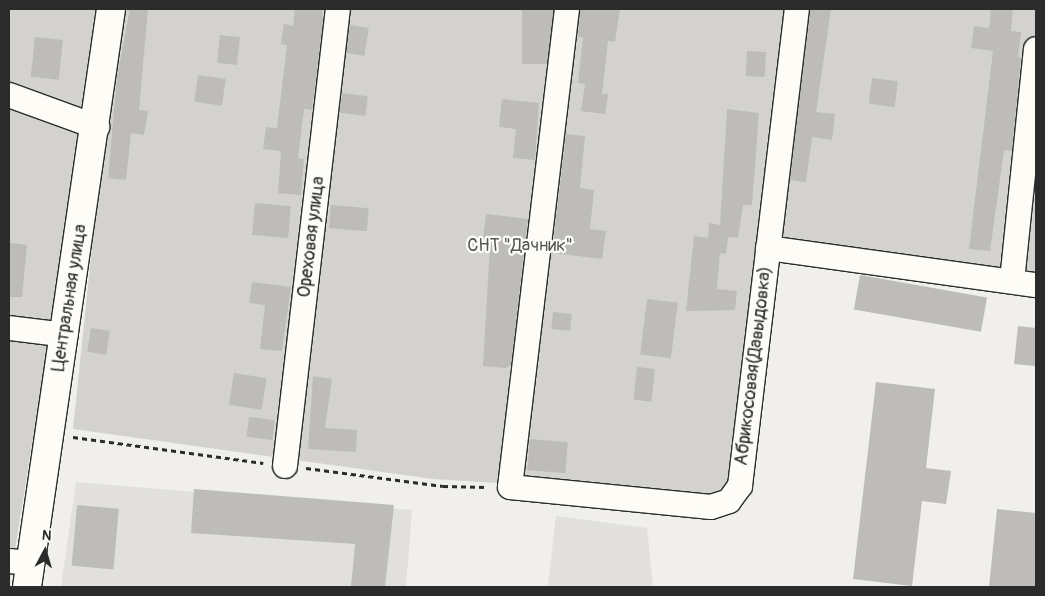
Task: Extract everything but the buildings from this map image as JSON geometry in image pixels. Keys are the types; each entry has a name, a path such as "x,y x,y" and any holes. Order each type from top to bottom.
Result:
{"street":[{"name":"Центральная улица","path":"22,570 66,334 97,127 111,9"},
{"name":"Ореховая улица","path":"285,466 338,9"},
{"path":"510,487 567,9"},
{"name":"Абрикосовая(Давыдовка)","path":"510,487 711,507 736,494 797,9"},
{"path":"1012,281 1036,49"},
{"path":"9,95 97,127"},
{"path":"768,248 1036,285"},
{"path":"9,328 66,334"}],"path":[{"path":"46,434 442,486 510,487"}],"shaded area":[{"path":"76,482 412,510 406,587 61,587"},
{"path":"556,516 647,528 653,587 548,587"}],"green space":[{"path":"9,9 102,9 9,587"},
{"name":"СНТ \"Дачник\"","path":"117,9 1036,9 1036,279 760,243 735,473 724,489 708,496 433,479 73,429"}]}
